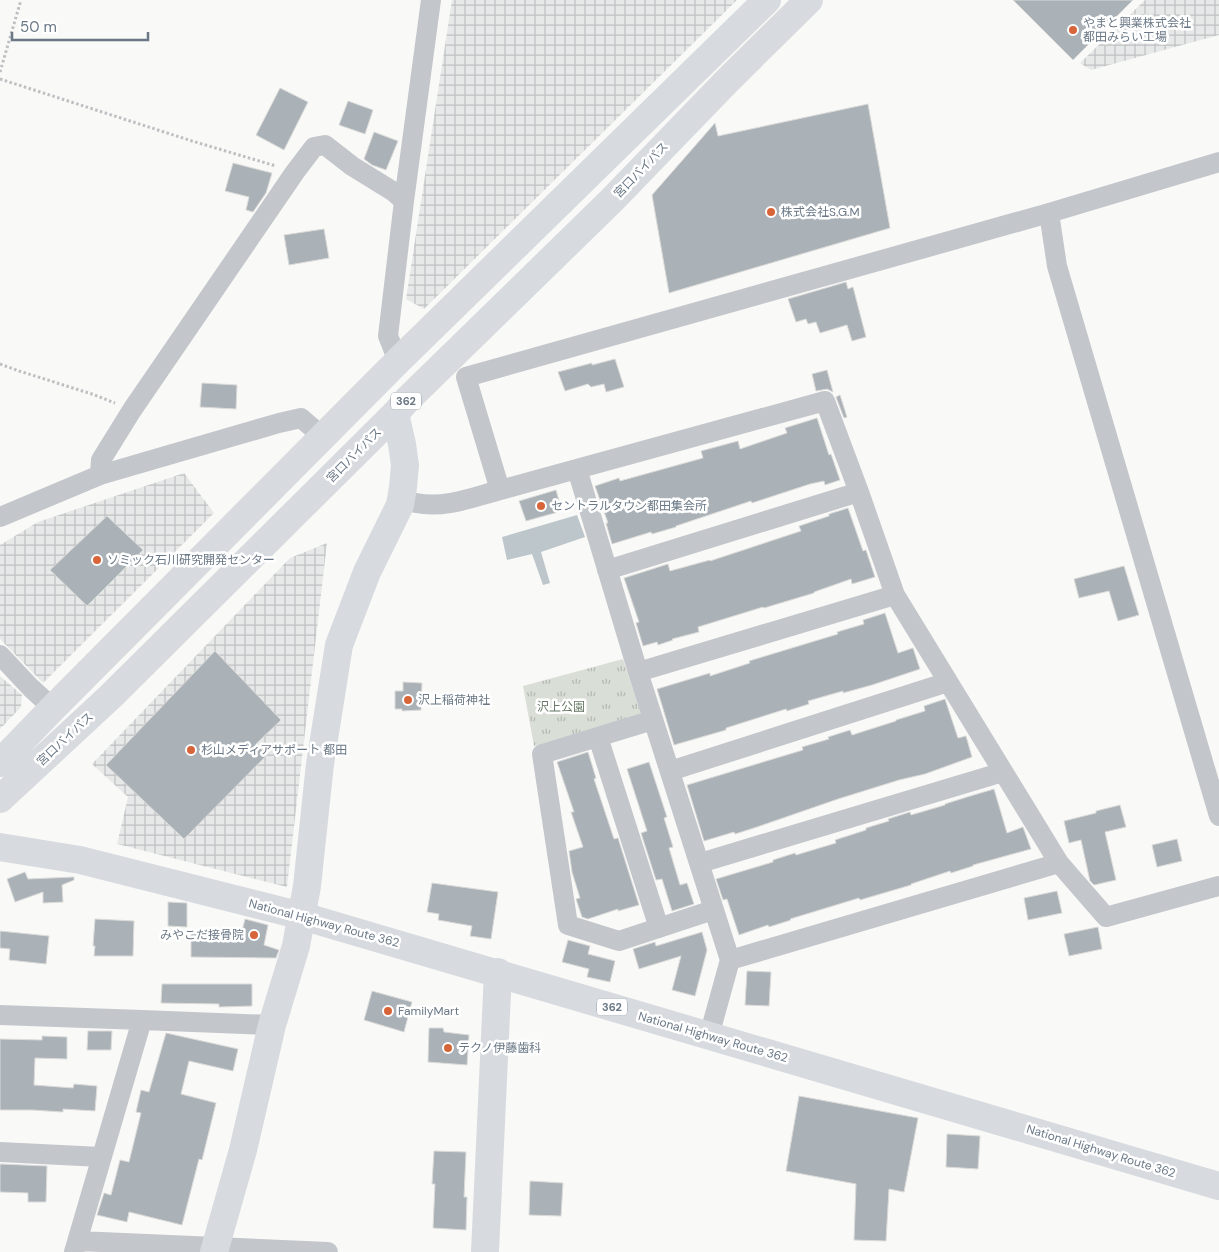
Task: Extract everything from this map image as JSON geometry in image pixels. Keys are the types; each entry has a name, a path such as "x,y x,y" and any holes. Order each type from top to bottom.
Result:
{"main road":[{"name":"362","path":"0,762 398,361 767,0"},
{"name":"宮口バイパス","path":"0,799 111,696 407,400 612,200 727,81 809,0"},
{"path":"215,1250 243,1150 272,1025 296,946 307,886 320,764 339,645 367,572 400,505 405,465 395,414"},
{"name":"National Highway Route 362","path":"0,847 80,860 302,916 498,972 1219,1186"},
{"path":"485,1252 498,972"}],"street":[{"path":"398,361 388,336 431,0"},
{"path":"100,475 101,460 132,410 314,147 325,145 352,166 394,192 404,201"},
{"path":"500,490 466,378 1049,213 1219,162"},
{"path":"1049,213 1057,266 1219,816"},
{"path":"401,497 416,503 448,504 825,401 860,492 895,595 1059,863 1106,917 1219,886"},
{"path":"0,517 100,475 301,418 323,437"},
{"path":"577,469 638,672 730,960 709,1036"},
{"path":"607,570 860,492"},
{"path":"638,672 895,595"},
{"path":"0,655 53,708"},
{"path":"670,771 948,682"},
{"path":"654,720 542,754 568,925 619,941 713,910"},
{"path":"598,736 659,928"},
{"path":"700,863 1003,772"},
{"path":"730,960 1059,863"},
{"path":"0,1014 272,1025"},
{"path":"142,1020 76,1247 328,1252"},
{"path":"0,1152 101,1158"}],"path":[{"path":"0,72 21,0"},
{"path":"0,80 295,172"},
{"path":"0,364 92,394 132,410"}],"shaded area":[{"path":"452,0 737,0 424,309 406,299"},
{"path":"1145,0 1219,0 1219,35 1091,70 1080,63"},
{"path":"184,473 214,513 43,683 0,639 0,545 38,522"},
{"path":"577,515 585,537 541,552 550,583 543,585 532,554 507,560 502,537"},
{"path":"327,543 287,887 117,844 128,797 92,764 290,558"},
{"path":"0,676 22,695 21,707 0,729"}],"green space":[{"name":"沢上公園","path":"623,659 641,714 534,746 523,686"}],"building":[{"name":"やまと興業株式会社 都田みらい工場","path":"1013,0 1133,0 1073,60"},
{"path":"280,88 308,102 284,150 256,135"},
{"path":"348,101 373,110 365,134 339,125"},
{"name":"株式会社S.G.M","path":"868,104 890,228 669,293 652,195 715,123 718,136"},
{"path":"374,132 398,141 386,170 372,165 364,159"},
{"path":"233,163 272,173 266,193 253,212 246,210 249,197 225,191"},
{"path":"324,229 329,258 289,265 284,235"},
{"path":"846,282 848,289 853,287 866,337 852,341 847,325 820,333 816,322 808,324 806,319 796,322 788,299"},
{"path":"615,359 624,387 606,392 604,384 591,387 588,384 565,391 558,372"},
{"path":"827,370 833,392 827,389 816,391 812,374"},
{"path":"202,383 237,385 236,409 200,407"},
{"path":"840,395 847,417 844,418 836,397"},
{"path":"817,418 829,455 831,454 840,480 825,485 824,481 810,484 752,503 751,501 676,527 652,534 651,532 612,544 606,523 608,523 595,486 619,478 620,481 703,458 701,451 738,441 740,449 787,433 785,428"},
{"name":"セントラルタウン都田集会所","path":"556,490 562,511 526,521 519,501"},
{"path":"848,508 863,551 866,550 875,577 852,584 851,579 814,593 698,627 699,632 658,645 657,642 643,646 636,623 639,622 624,578 668,564 670,571 710,561 801,531 799,526"},
{"name":"ソミック石川研究開発センター","path":"107,516 143,550 87,606 50,570"},
{"path":"1124,566 1139,615 1118,621 1109,591 1079,598 1074,579"},
{"path":"885,613 898,653 913,648 920,669 872,685 808,701 809,704 787,711 786,709 726,728 726,730 674,745 657,689 710,673 710,676 750,663 749,661 838,634 837,632 864,624 863,620"},
{"name":"杉山メディアサポート 都田","path":"215,651 281,720 256,744 267,755 184,839 106,765"},
{"name":"沢上稲荷神社","path":"403,682 422,683 421,710 402,711 402,709 395,709 395,691 403,691"},
{"path":"945,699 958,738 966,736 972,757 925,774 838,799 735,834 734,832 704,841 687,785 803,750 802,747 850,730 852,735 896,721 925,711 924,706"},
{"path":"588,752 596,778 594,779 614,839 618,838 639,905 618,911 618,909 588,919 582,917 576,899 580,898 572,872 569,851 583,847 571,812 574,812 557,762"},
{"path":"649,762 667,817 664,818 673,847 669,848 680,885 687,883 694,904 672,911 662,879 656,880 641,833 647,831 627,769"},
{"path":"994,789 1007,833 1023,827 1031,849 951,873 950,871 911,885 860,900 859,898 739,935 727,899 723,900 716,879 773,862 773,860 795,853 796,855 836,843 835,840 889,821 888,819 910,812 911,815"},
{"path":"1120,805 1126,827 1105,832 1116,880 1094,885 1090,881 1081,840 1069,843 1064,821"},
{"path":"1177,839 1182,861 1157,867 1152,845"},
{"path":"25,872 28,879 74,877 74,880 62,885 63,902 43,903 43,892 15,902 7,879"},
{"path":"432,883 498,892 491,939 470,936 472,926 438,920 439,914 427,912"},
{"path":"1057,891 1062,913 1028,920 1024,898"},
{"path":"168,902 187,903 187,927 168,926"},
{"path":"95,919 134,921 133,956 94,956"},
{"path":"245,919 268,925 264,945 279,950 276,958 191,957 191,930 242,931"},
{"path":"1098,927 1102,949 1069,956 1064,934"},
{"path":"0,931 49,936 46,964 9,960 10,949 0,948"},
{"path":"702,932 707,950 695,996 672,990 681,956 639,969 633,949 655,942 656,946"},
{"path":"568,940 590,946 588,954 615,961 610,982 587,977 589,969 562,962"},
{"path":"747,971 771,972 769,1006 745,1005"},
{"path":"162,984 252,984 252,1006 219,1007 219,1004 161,1003"},
{"name":"FamilyMart","path":"372,991 412,1002 404,1032 364,1020"},
{"name":"テクノ伊藤歯科","path":"429,1028 443,1028 444,1032 469,1035 467,1065 428,1062"},
{"path":"88,1031 112,1031 111,1050 87,1050"},
{"path":"166,1033 238,1049 233,1071 189,1061 181,1094 216,1103 202,1160 199,1159 182,1225 129,1212 127,1222 97,1215 104,1193 111,1195 120,1160 129,1162 141,1113 136,1112 141,1090 149,1092"},
{"path":"42,1036 67,1037 67,1059 35,1058 34,1085 73,1088 74,1084 97,1086 95,1111 63,1109 63,1112 0,1110 0,1039 42,1040"},
{"path":"799,1096 918,1118 904,1192 889,1189 886,1241 854,1240 856,1184 786,1171"},
{"path":"947,1134 980,1136 978,1169 946,1167"},
{"path":"434,1151 466,1152 464,1197 467,1197 466,1230 433,1228 435,1184 432,1184"},
{"path":"0,1164 47,1166 46,1202 28,1202 28,1193 0,1192"},
{"path":"530,1181 563,1183 561,1216 529,1215"}],"place":[{"name":"やまと興業株式会社 都田みらい工場","path":"1073,30"},
{"name":"株式会社S.G.M","path":"771,212"},
{"name":"セントラルタウン都田集会所","path":"541,506"},
{"name":"ソミック石川研究開発センター","path":"97,560"},
{"name":"沢上稲荷神社","path":"408,700"},
{"name":"杉山メディアサポート 都田","path":"191,750"},
{"name":"みやこだ接骨院","path":"254,935"},
{"name":"FamilyMart","path":"388,1011"},
{"name":"テクノ伊藤歯科","path":"448,1048"}]}
